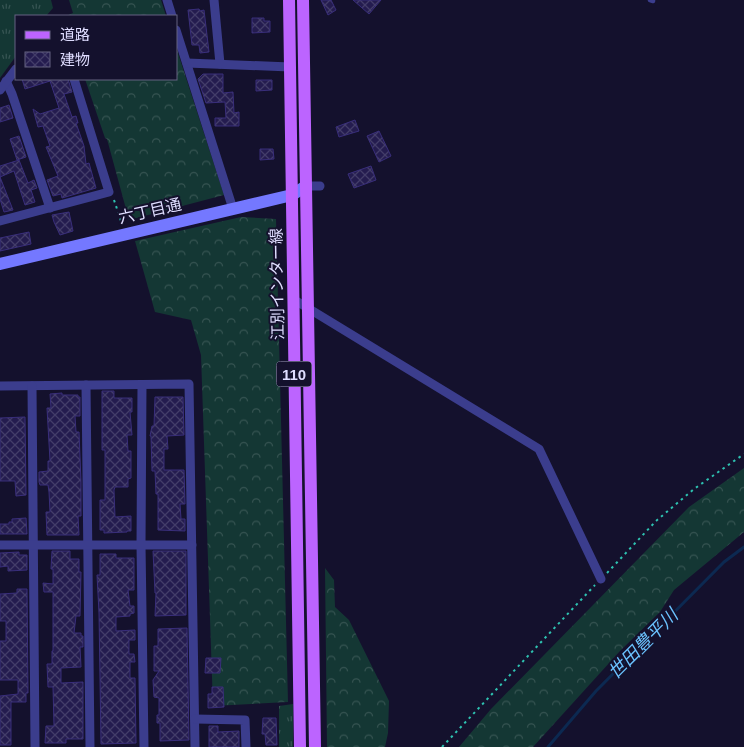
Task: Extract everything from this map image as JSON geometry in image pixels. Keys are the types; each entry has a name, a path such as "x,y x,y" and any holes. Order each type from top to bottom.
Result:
{"main road":[{"name":"江別インター線","path":"289,0 300,747"},
{"name":"江別インター線","path":"303,0 315,747"}],"street":[{"path":"167,0 172,15"},
{"path":"214,0 220,64"},
{"path":"178,36 232,209"},
{"path":"187,63 290,67"},
{"path":"0,90 15,70"},
{"path":"0,222 108,192 74,80"},
{"path":"6,81 50,208"},
{"path":"306,186 320,186"},
{"name":"六丁目通","path":"0,264 292,195 306,186"},
{"path":"293,299 539,448 601,579"},
{"path":"0,386 189,384 195,747"},
{"path":"86,385 90,747"},
{"path":"142,385 141,545 144,747"},
{"path":"32,386 35,747"},
{"path":"0,545 192,545"},
{"path":"196,719 246,720 246,747"}],"path":[{"path":"115,202 121,222"},
{"path":"442,747 656,522 694,488 744,454"}],"green space":[{"path":"0,0 51,0 53,8 47,15 15,15 15,57 0,78"},
{"path":"69,0 161,0 166,15 68,15 73,13"},
{"path":"178,53 224,195 129,220 107,139 105,138 85,80 178,80"},
{"path":"241,217 276,219 288,702 213,706 201,355 191,320 155,312 135,241"},
{"path":"744,468 744,532 674,590 660,612 620,651 533,747 459,747 491,709 689,507"},
{"path":"325,568 334,580 335,607 349,620 389,701 388,733 385,747 327,747"},
{"path":"293,704 293,747 279,747 279,706"}],"building":[{"path":"321,0 331,0 336,10 328,15"},
{"path":"353,0 381,0 369,14"},
{"path":"199,9 200,11 204,10 209,52 200,53 199,45 192,45 188,10"},
{"path":"252,18 264,18 264,21 270,21 270,32 252,33"},
{"path":"203,74 223,74 223,93 233,92 234,113 239,112 239,126 215,126 215,118 226,118 225,102 206,103 198,79"},
{"path":"22,80 68,80 72,92 64,94 72,117 76,116 78,123 76,123 84,146 86,164 89,163 96,188 62,198 61,194 53,196 47,180 58,176 46,147 50,146 43,126 38,127 33,109 40,114 59,108 50,81 25,89"},
{"path":"256,80 272,80 272,90 256,91"},
{"path":"9,105 13,118 0,122 0,108"},
{"path":"355,120 359,131 339,137 336,127"},
{"path":"379,131 391,156 379,162 367,136"},
{"path":"19,136 26,157 17,160 10,139"},
{"path":"260,149 273,149 274,159 260,160"},
{"path":"19,160 28,183 34,180 37,188 31,190 35,202 25,205 14,171 0,177 0,166"},
{"path":"371,166 376,180 354,188 348,174"},
{"path":"0,177 13,210 4,212 0,199"},
{"path":"69,212 73,231 60,235 52,215"},
{"path":"29,232 31,244 0,251 0,238"},
{"path":"102,391 114,391 114,398 132,398 132,412 130,412 132,435 127,435 128,451 131,451 131,478 128,479 128,487 115,487 114,490 115,517 131,516 131,531 127,532 104,533 104,530 100,530 100,500 105,500 105,450 102,450"},
{"path":"62,393 62,395 78,395 80,397 80,416 75,416 76,432 79,432 81,482 81,516 78,516 79,535 47,535 46,512 50,512 48,485 40,485 39,482 39,472 48,471 48,461 50,461 47,408 51,408 50,394"},
{"path":"155,397 183,397 184,435 167,436 168,449 164,449 164,470 184,470 185,504 180,504 181,519 185,519 185,531 158,530 158,494 156,494 155,471 152,471 150,436 152,426 154,426"},
{"path":"25,417 26,495 16,496 15,481 0,481 0,418"},
{"path":"26,518 27,534 0,534 0,524 9,524 9,522 12,522 12,519"},
{"path":"52,551 70,551 70,559 79,559 79,572 81,572 80,616 76,616 74,633 81,633 81,636 83,636 83,647 80,647 81,667 61,668 61,683 83,682 83,739 66,739 66,743 45,743 46,726 54,726 53,687 48,687 47,664 52,664 53,592 44,592 43,583 53,584 53,569 51,569"},
{"path":"153,551 186,551 186,615 155,616 156,593"},
{"path":"19,552 19,555 27,555 27,570 8,571 8,566 0,567 0,553"},
{"path":"100,554 116,554 116,558 134,558 134,590 128,590 130,606 134,606 134,613 130,614 130,616 116,617 116,631 135,630 135,640 129,640 129,654 134,654 135,662 130,662 130,678 135,678 136,743 101,744 97,575 100,575"},
{"path":"17,589 27,589 28,693 26,693 26,702 11,702 11,745 0,745 0,696 18,694 18,680 0,680 0,641 6,641 6,621 0,621 0,594 17,593"},
{"path":"187,628 189,740 160,741 160,723 157,723 159,698 154,697 153,680 159,671 154,671 154,646 158,646 158,629"},
{"path":"206,658 221,658 220,673 205,673"},
{"path":"212,687 223,687 224,707 208,708 208,694 212,694"},
{"path":"263,718 276,718 277,745 266,745 265,734 262,734"},
{"path":"209,726 218,726 218,732 239,731 239,747 209,747"}],"waterway":[{"name":"世田豊平川","path":"548,747 596,691 724,562 744,547"}]}
